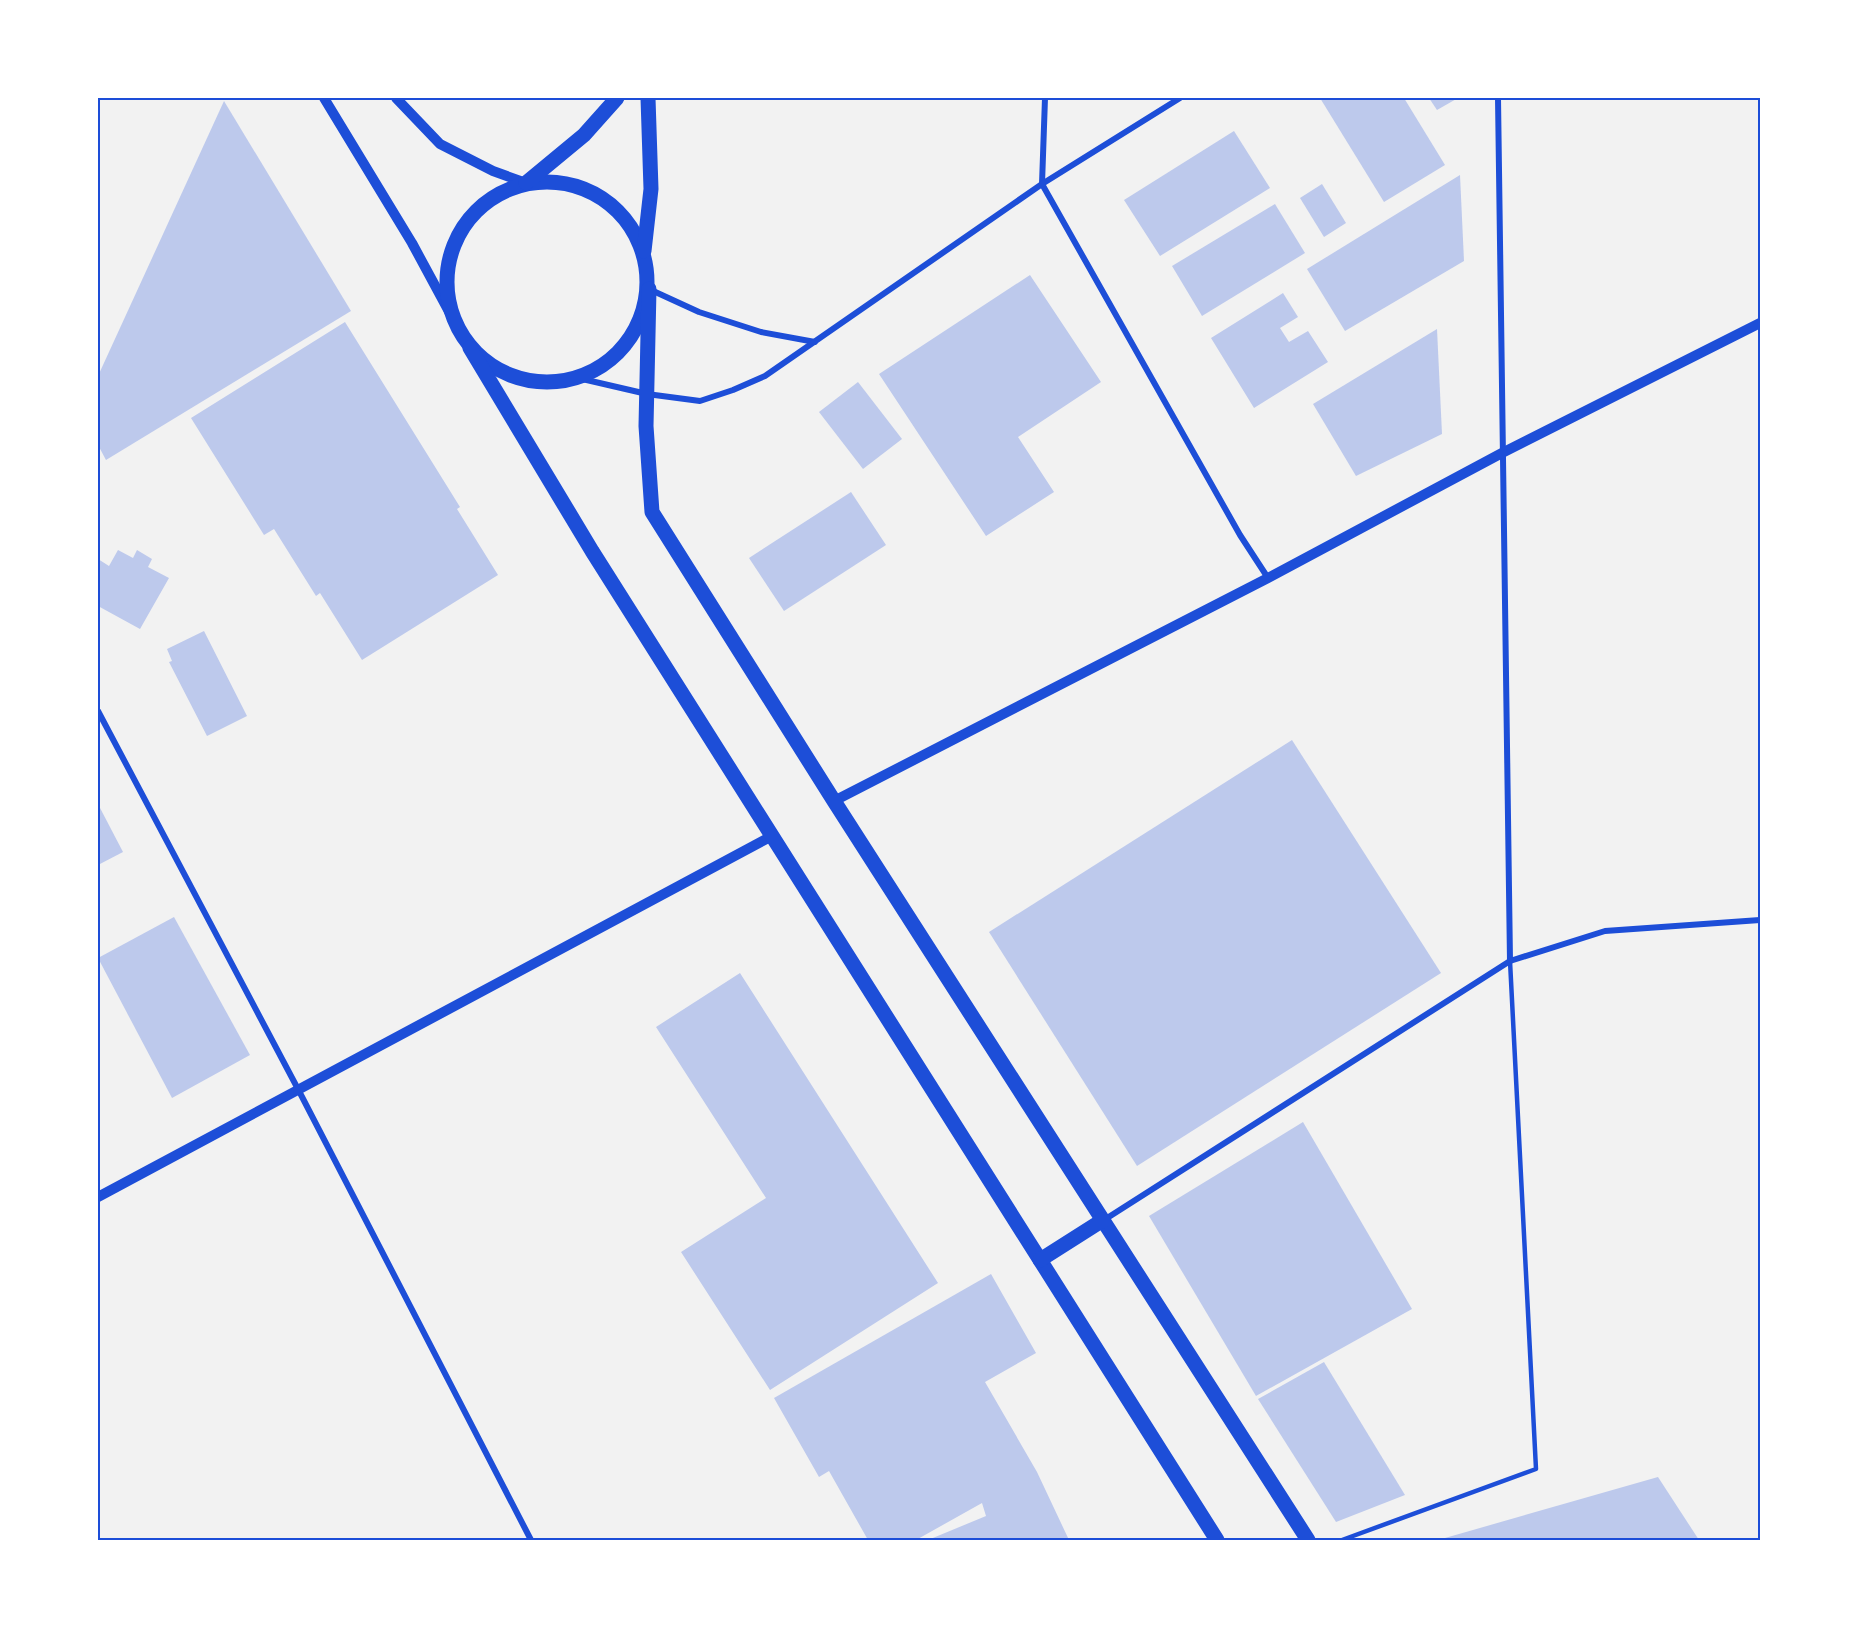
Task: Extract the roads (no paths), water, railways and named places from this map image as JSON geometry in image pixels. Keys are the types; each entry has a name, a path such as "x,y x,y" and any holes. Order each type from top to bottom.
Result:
{"main road":[{"path":"617,98 584,135 526,183 494,196 468,219 452,249 445,280 452,317 592,551 1217,1540"},
{"path":"648,98 651,189 644,251 649,289 646,426 652,512 834,801 1308,1540"},
{"path":"526,183 556,181 585,188 611,203 631,224 644,251"},
{"path":"470,348 495,369 520,379 549,383 578,378 613,358 638,327 649,289"},
{"path":"1040,1260 1103,1220"}],"street":[{"path":"324,98 412,243 452,317"},
{"path":"396,98 440,144 493,171 526,183"},
{"path":"1045,98 1042,184 1240,535 1268,578"},
{"path":"578,378 648,394 700,401 765,376 1042,184 1180,98"},
{"path":"1498,98 1509,960"},
{"path":"649,289 699,312 761,332 816,342"},
{"path":"834,801 1268,578 1502,453 1761,323"},
{"path":"98,711 299,1090 531,1540"},
{"path":"98,1197 772,836"},
{"path":"1103,1220 1509,960 1605,931 1761,920"}],"lane":[{"path":"1342,1540 1536,1469 1509,960"}]}
